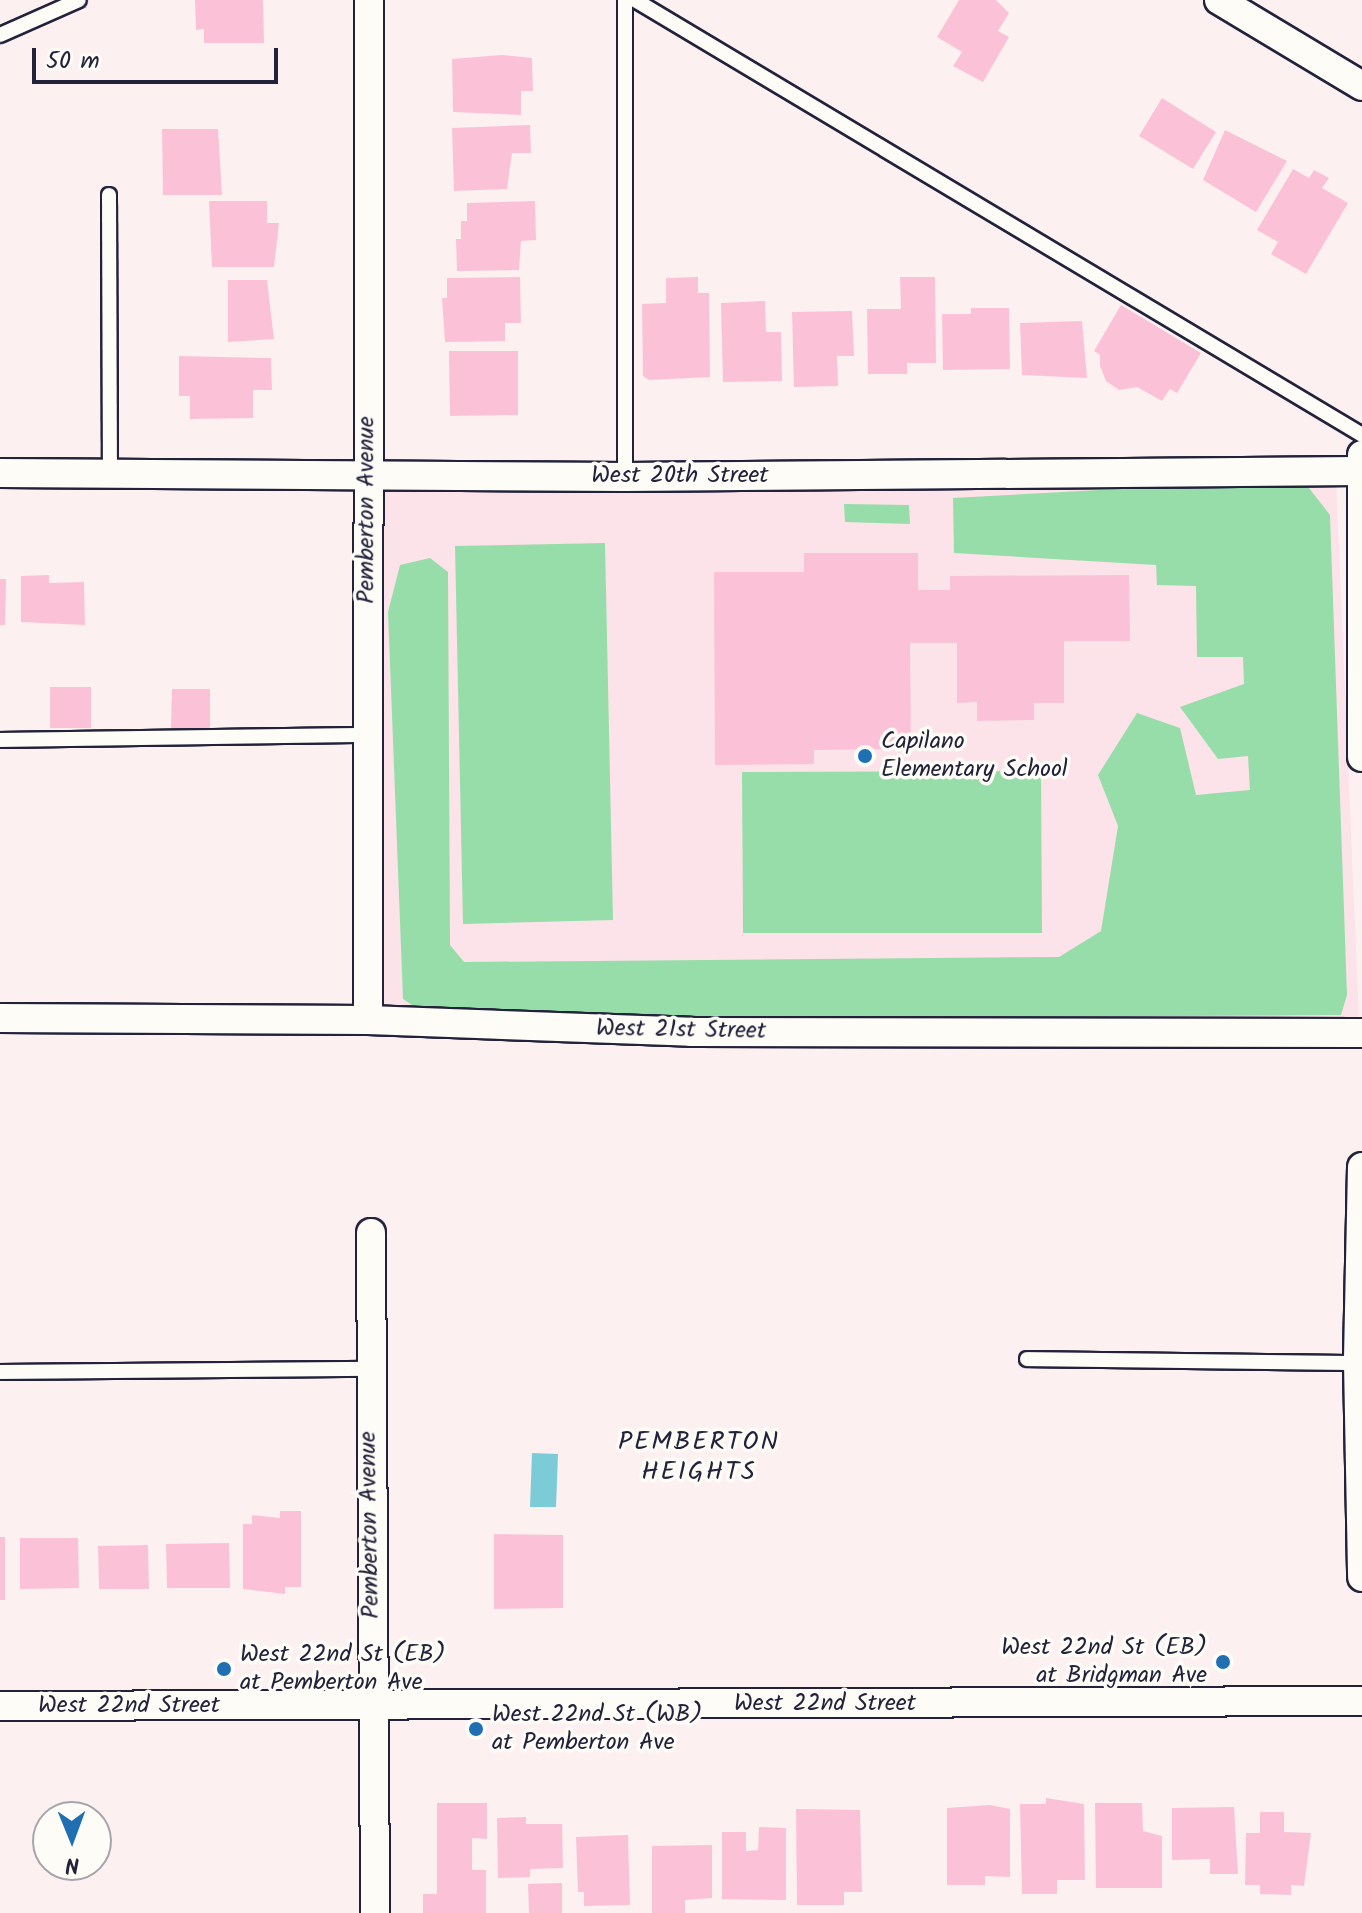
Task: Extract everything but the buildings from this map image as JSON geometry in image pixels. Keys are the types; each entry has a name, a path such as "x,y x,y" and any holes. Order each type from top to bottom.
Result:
{"street":[{"name":"Pemberton Avenue","path":"368,1020 369,0"},
{"path":"1219,0 1362,86"},
{"name":"West 20th Street","path":"0,473 625,477 1360,463"},
{"path":"1360,463 1362,757"},
{"name":"West 21st Street","path":"0,1018 368,1020 722,1032 1362,1033"},
{"path":"1362,1167 1362,1577"},
{"name":"Pemberton Avenue","path":"371,1233 368,1369 375,1913"},
{"name":"West 22nd Street","path":"0,1706 1362,1701"}],"lane":[{"path":"0,35 79,0"},
{"path":"625,0 625,477"},
{"path":"635,0 1362,435"},
{"path":"109,195 110,473"},
{"path":"0,740 367,735"},
{"path":"1027,1359 1360,1363"},
{"path":"0,1372 368,1369"}],"shaded area":[{"name":"Capilano Elementary School","path":"1336,480 1359,1021 383,1026 381,492"}],"green space":[{"path":"1302,479 1330,515 1347,995 1341,1015 434,1020 403,999 388,612 400,565 430,558 448,572 450,945 464,962 1059,957 1101,931 1118,826 1098,775 1137,713 1180,728 1196,795 1250,790 1248,756 1218,759 1180,707 1244,684 1243,657 1197,657 1196,586 1157,585 1156,565 954,553 953,498"},
{"path":"844,504 909,505 910,524 845,522"},
{"path":"605,543 613,920 463,924 455,546"},
{"path":"1041,771 1042,933 743,933 742,772"}],"water":[{"path":"532,1453 558,1454 556,1507 530,1507"}],"place":[{"name":"Capilano Elementary School","path":"865,756"},
{"name":"West 22nd St (EB) at Bridgman Ave","path":"1223,1662"},
{"name":"West 22nd St (EB) at Pemberton Ave","path":"224,1669"},
{"name":"West 22nd St (WB) at Pemberton Ave","path":"476,1729"}],"district":[{"name":"PEMBERTON HEIGHTS","path":"699,1458"}]}
